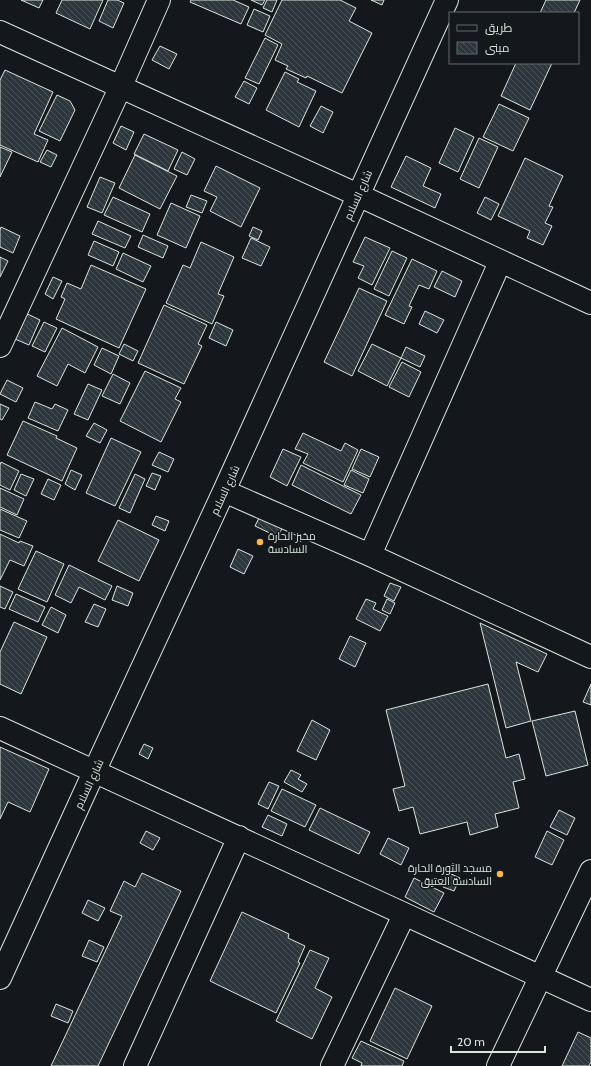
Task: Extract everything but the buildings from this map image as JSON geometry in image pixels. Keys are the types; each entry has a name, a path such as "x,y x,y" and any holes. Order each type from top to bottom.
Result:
{"street":[{"path":"0,346 160,0"},
{"name":"شارع السلام","path":"0,978 224,491 447,0"},
{"path":"0,32 121,86 591,303"},
{"path":"370,555 500,262"},
{"path":"224,491 370,555 591,657"},
{"path":"0,728 591,1000"},
{"path":"134,1066 239,837"},
{"path":"498,1066 591,871"},
{"path":"332,1066 404,915"}],"place":[{"name":"مخبز الحارة السادسة","path":"260,542"},
{"name":"مسجد الثورة الحارة السادسة العتيق","path":"500,874"}]}
